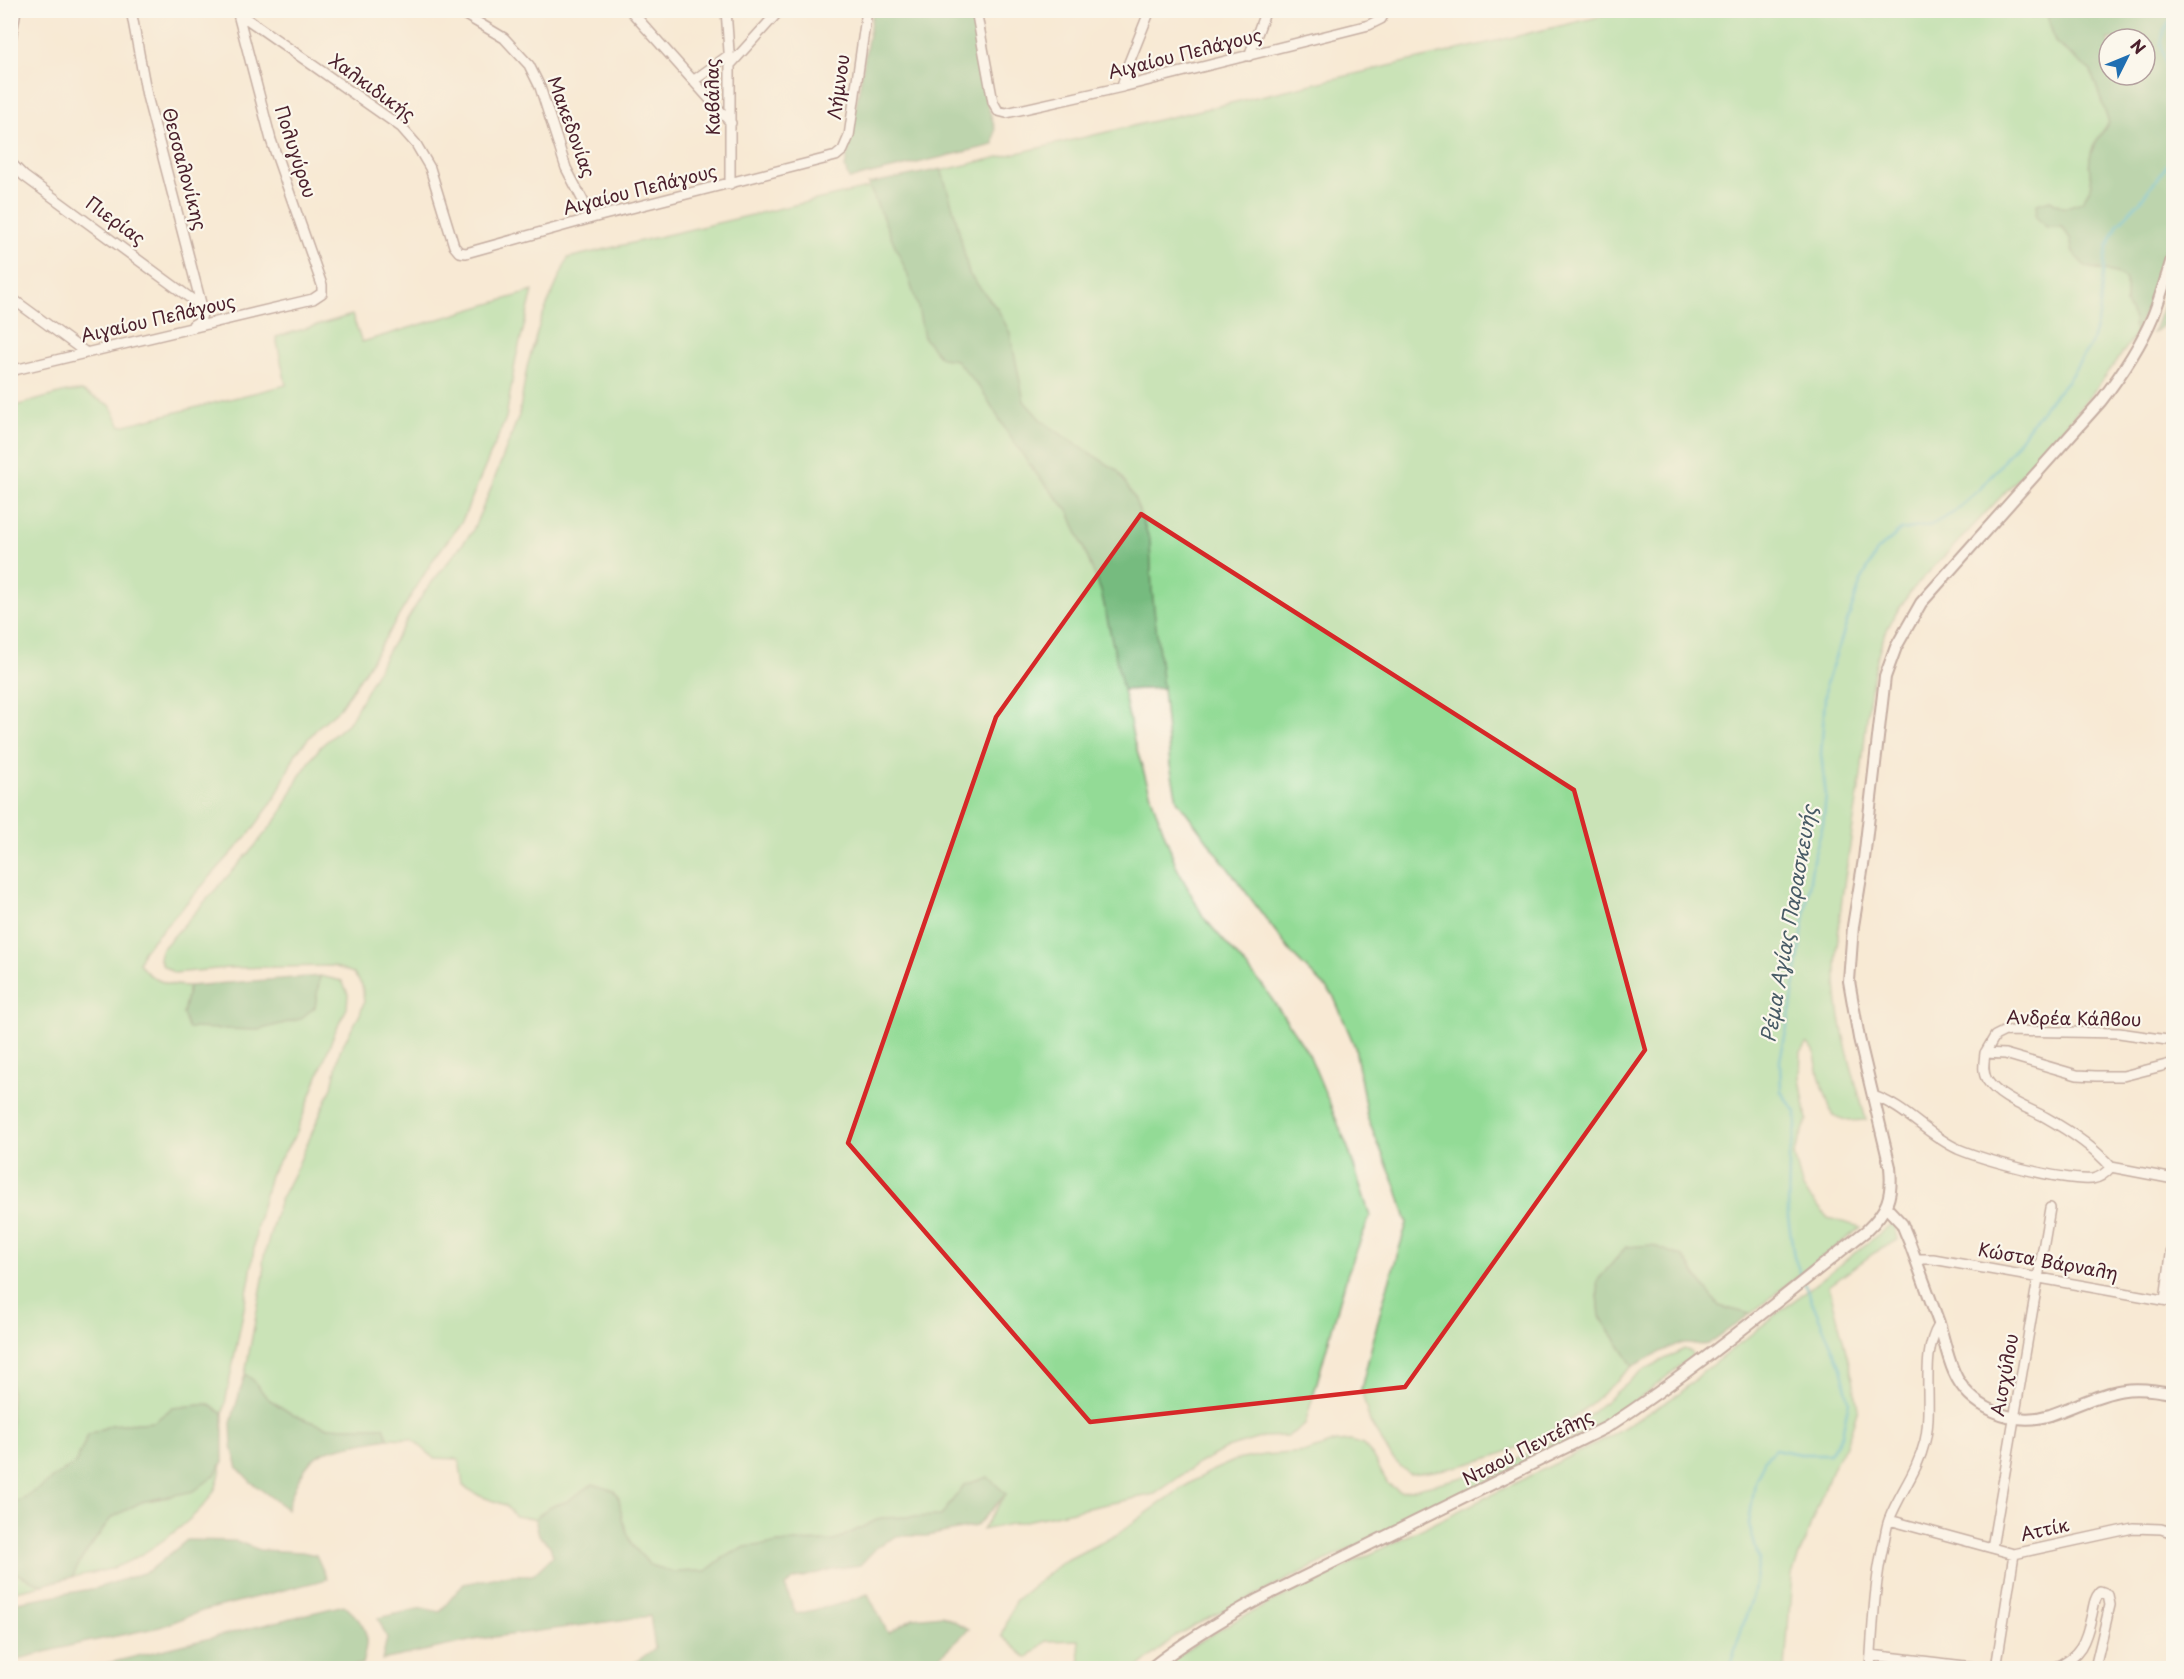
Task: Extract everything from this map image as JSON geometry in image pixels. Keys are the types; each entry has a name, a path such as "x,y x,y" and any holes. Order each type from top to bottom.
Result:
{"street":[{"path":"10,45 16,10"},
{"name":"Θεσσαλονίκης","path":"131,10 147,96 201,306"},
{"path":"630,10 731,123"},
{"name":"Καβάλας","path":"726,10 730,60 730,183"},
{"path":"693,81 730,60 780,10"},
{"name":"Λήμνου","path":"828,159 841,152 849,136 867,10"},
{"name":"Αιγαίου Πελάγους","path":"976,10 995,107 1000,112 1011,113 1249,56 1378,22 1386,10"},
{"path":"1122,87 1128,65 1150,10"},
{"path":"1249,56 1266,10"},
{"name":"Χαλκιδικής","path":"236,12 401,127 423,154 435,180 454,248 460,252"},
{"name":"Πολυγύρου","path":"236,12 271,140 322,285 322,293 313,299"},
{"name":"Μακεδονίας","path":"463,12 504,38 529,64 540,87 566,168 592,218"},
{"name":"Αιγαίου Πελάγους","path":"460,252 471,252 592,218 828,159"},
{"name":"Πιερίας","path":"10,162 24,176 201,306"},
{"path":"2173,1393 2140,1388 2116,1390 2036,1418 2014,1418 1985,1407 1968,1394 1954,1372 1902,1224 1886,1207 1890,1196 1891,1176 1853,1010 1849,981 1853,926 1864,859 1885,677 1896,646 1921,603 2101,401 2117,379 2137,348 2153,316 2174,253"},
{"path":"10,297 85,352"},
{"name":"Αιγαίου Πελάγους","path":"10,371 313,299"},
{"path":"188,327 200,321 201,306"},
{"name":"Ανδρέα Κάλβου","path":"1985,1053 1995,1036 2005,1031 2119,1033 2174,1041"},
{"path":"2174,1063 2123,1076 2077,1075 2005,1054 1985,1053 1983,1066 1986,1078 1995,1088 2047,1118 2087,1145 2111,1167 2174,1179"},
{"path":"1873,1096 1893,1104 1926,1131 1958,1148 1989,1159 2056,1175 2094,1179 2106,1174 2111,1167"},
{"name":"Νταού Πεντέλης","path":"1151,1668 1198,1634 1259,1599 1607,1427 1687,1371 1817,1270 1866,1231 1886,1207"},
{"name":"Αισχύλου","path":"1992,1548 2050,1208"},
{"path":"2169,1301 2174,1232"},
{"name":"Κώστα Βάρναλη","path":"1916,1259 1933,1259 2169,1301"},
{"path":"1870,1668 1875,1588 1889,1520 1914,1473 1926,1440 1929,1417 1931,1342 1939,1325"},
{"name":"Αττίκ","path":"1889,1520 2014,1554 2133,1528 2161,1529 2174,1533"},
{"path":"1996,1668 2014,1554"},
{"path":"2053,1668 2068,1661 2080,1650 2086,1637 2095,1598 2100,1592 2105,1592 2110,1605 2096,1668"},
{"path":"1871,1654 1982,1668"}],"highlighted area":[{"path":"1141,514 1574,790 1645,1050 1405,1387 1090,1422 848,1143 996,717"}],"green space":[{"path":"873,11 973,11 983,66 985,96 995,129 994,145 849,179 845,168"},
{"path":"1624,11 2046,11 2055,42 2091,71 2109,123 2094,145 2089,167 2092,185 2082,202 2064,208 2050,200 2046,227 2062,227 2070,238 2073,253 2097,270 2116,273 2126,280 2126,304 2134,319 2135,335 2110,370 2057,435 1912,590 1887,630 1877,661 1870,693 1861,775 1842,896 1836,969 1838,1007 1866,1120 1849,1121 1832,1115 1819,1075 1814,1050 1807,1043 1801,1052 1800,1078 1807,1120 1794,1155 1803,1189 1828,1218 1861,1227 1750,1314 1719,1306 1683,1257 1626,1247 1597,1282 1600,1316 1633,1366 1575,1417 1530,1442 1490,1458 1429,1472 1409,1474 1392,1458 1370,1422 1361,1389 1382,1305 1407,1223 1397,1189 1367,1117 1355,1047 1333,995 1293,955 1177,800 1170,765 1163,688 1123,690 1134,741 1177,868 1204,918 1263,986 1309,1054 1348,1148 1370,1216 1347,1275 1305,1425 1288,1436 1263,1437 1227,1448 1196,1465 1155,1494 982,1530 1006,1494 964,1485 941,1516 881,1518 834,1541 789,1542 745,1547 723,1558 706,1571 674,1572 650,1565 632,1545 622,1519 619,1499 614,1491 593,1484 566,1502 549,1507 535,1519 515,1516 505,1505 480,1496 463,1486 459,1459 434,1458 412,1439 388,1438 384,1427 326,1427 293,1415 267,1398 253,1380 245,1374 264,1274 263,1260 279,1202 332,1087 340,1050 360,1014 364,1002 362,985 353,973 333,966 228,968 174,973 163,966 159,958 161,950 280,815 299,777 320,747 350,721 388,651 425,591 472,532 519,415 527,367 541,319 568,258"},
{"path":"2046,11 2173,11 2173,225 2148,304 2135,335 2134,319 2126,304 2126,280 2116,273 2086,267 2073,253 2070,238 2062,227 2046,227 2036,217 2037,204 2050,200 2064,208 2082,202 2092,185 2090,158 2094,145 2109,123 2091,71 2055,42"},
{"path":"941,169 955,214 969,274 998,310 1010,333 1024,401 1041,420 1117,470 1134,497 1150,541 1152,591 1163,688 1123,690 1101,591 1069,512 1034,471 983,392 956,360 941,358 924,338 918,307 907,273 868,184"},
{"path":"2173,279 2173,303 2170,316 2161,328 2153,333"},
{"path":"533,291 516,358 506,418 462,521 433,560 365,671 338,710 319,726 296,753 275,798 250,833 143,951 139,963 154,978 174,985 189,986 183,1013 315,1007 320,976 342,981 348,994 347,1008 334,1034 296,1134 270,1175 257,1226 250,1278 223,1414 208,1404 172,1408 154,1422 111,1425 88,1435 76,1462 22,1500 11,1502 11,407 66,392 82,391 110,405 121,426 286,385 276,337 352,315 362,342"},
{"path":"320,976 315,1007 300,1019 258,1030 188,1028 183,1014 189,986"},
{"path":"1894,1222 1898,1240 1874,1253 1829,1286 1853,1378 1858,1409 1849,1437 1831,1471 1792,1575 1785,1668 1161,1668 1236,1620 1605,1439 1679,1394 1703,1372"},
{"path":"1652,1245 1683,1257 1719,1306 1750,1314 1708,1344 1680,1344 1633,1366 1600,1316 1597,1281 1626,1247"},
{"path":"1684,1349 1692,1352 1692,1356 1643,1396 1585,1433 1195,1625 1177,1635 1137,1668 1071,1668 1080,1662 1079,1640 1046,1641 1027,1658 1002,1636 1015,1601 1061,1563 1116,1535 1182,1488 1207,1473 1236,1460 1306,1452 1336,1442 1351,1441 1363,1445 1372,1455 1388,1484 1401,1492 1472,1475 1523,1457 1572,1430 1640,1372"},
{"path":"245,1374 253,1380 267,1398 293,1415 326,1427 384,1427 388,1438 339,1447 317,1456 300,1476 287,1509 251,1482 238,1468 232,1446 231,1422"},
{"path":"208,1404 223,1414 223,1462 214,1476 194,1491 141,1502 111,1518 83,1557 72,1577 43,1585 11,1571 11,1502 22,1500 76,1462 88,1435 111,1425 154,1422 172,1408"},
{"path":"223,1462 215,1489 208,1500 170,1535 126,1563 72,1577 83,1557 111,1518 141,1502 169,1497 214,1476"},
{"path":"988,1477 1006,1494 976,1526 927,1536 897,1536 878,1546 860,1565 795,1579 785,1586 796,1614 840,1604 868,1594 888,1633 913,1618 942,1615 969,1629 927,1668 628,1668 655,1648 650,1616 479,1639 382,1660 387,1638 378,1618 422,1608 440,1612 463,1584 509,1575 533,1575 553,1556 550,1546 539,1535 535,1519 549,1507 566,1502 593,1484 614,1491 619,1499 622,1519 632,1545 650,1565 674,1572 706,1571 723,1558 745,1547 789,1542 834,1541 881,1518 941,1516 964,1485"},
{"path":"187,1540 236,1541 260,1550 316,1555 327,1579 202,1611 160,1627 73,1645 11,1661 11,1603 97,1588 149,1571"},
{"path":"10,1571 43,1585 11,1592"},
{"path":"344,1605 358,1619 365,1631 366,1645 362,1664 341,1668 89,1668"}],"waterway":[{"name":"Ρέμα Αγίας Παρασκευής","path":"2174,14 2164,30 2161,44 2174,103"},
{"name":"Ρέμα Αγίας Παρασκευής","path":"1802,1277 1794,1257 1788,1217 1789,1157 1796,1128 1796,1112 1781,1092 1780,1060 1791,1008 1813,860 1823,824 1826,796 1821,754 1826,684 1861,581 1878,550 1901,530 1931,525 1953,513 1979,490 2068,380 2091,344 2099,317 2107,247 2118,224 2140,201 2174,152"},
{"name":"Ρέμα Αγίας Παρασκευής","path":"1729,1668 1754,1592 1759,1560 1749,1524 1755,1482 1765,1459 1775,1449 1800,1454 1830,1454 1842,1434 1849,1401 1841,1368 1804,1283"}]}
